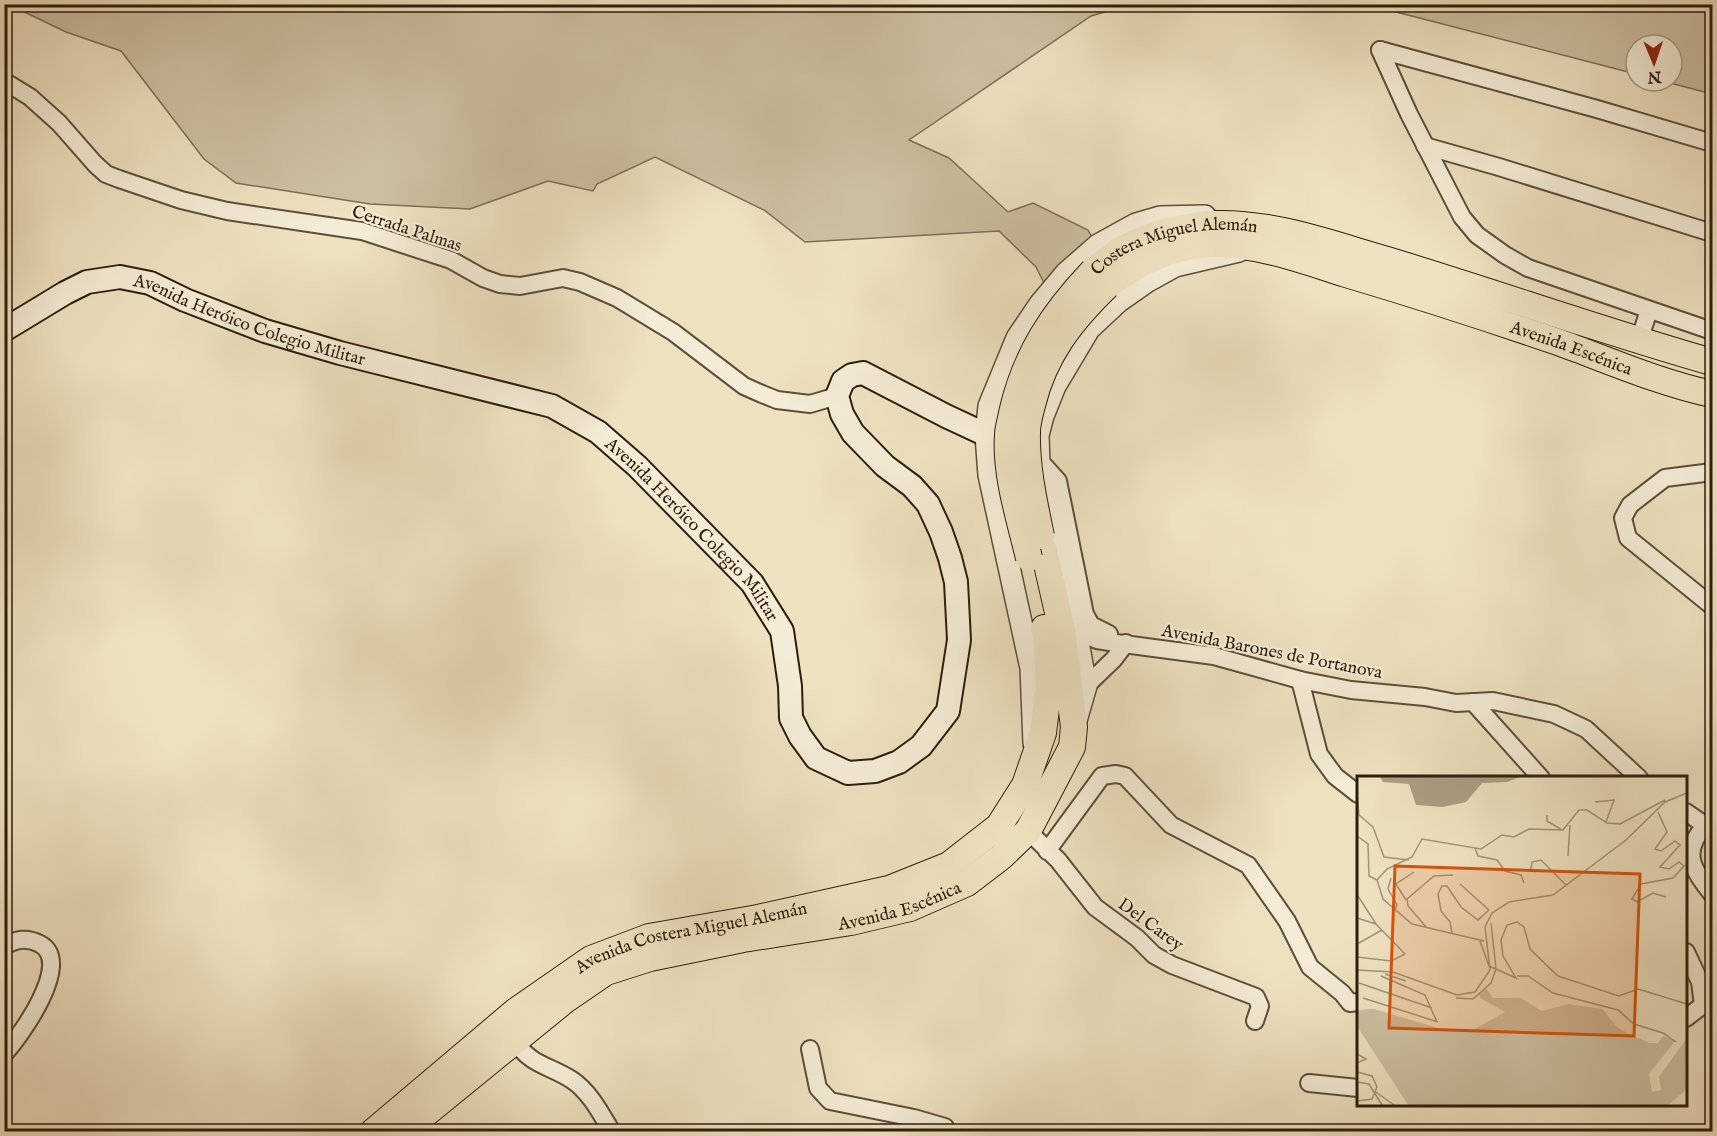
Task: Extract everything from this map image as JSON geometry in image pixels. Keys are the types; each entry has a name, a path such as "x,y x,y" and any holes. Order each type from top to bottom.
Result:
{"main road":[{"name":"Costera Miguel Alemán","path":"1051,789 1072,747 1074,727 1062,630 1011,487 1008,435 1016,397 1029,360 1044,331 1066,300 1100,279 1121,250 1156,235 1186,227 1214,224 1254,237 1283,254 1432,300"},
{"name":"Costera Miguel Alemán","path":"1254,237 1316,239 1639,341 1713,362"},
{"name":"Avenida Heróico Colegio Militar","path":"4,330 87,282 120,277 150,283 185,300 265,331 340,353 552,406 598,432 752,583 782,631 790,686 791,718 800,736 816,758 848,773 875,771 899,762 921,746 948,711 959,640 959,615 956,582 950,558 928,504 912,486 885,466 853,433 842,414 837,396"},
{"name":"Avenida Escénica","path":"1432,300 1658,378 1711,393"},
{"path":"1556,342 1612,346 1639,341 1660,362 1683,373 1711,393"},
{"path":"837,396 843,381 852,375 863,373 1038,459"},
{"name":"Costera Miguel Alemán","path":"1025,785 1043,733 1050,685 1036,554"},
{"name":"Avenida Costera Miguel Alemán","path":"374,1131 516,1011 591,959 650,937 758,918 889,890 949,865 999,826 1025,785"},
{"name":"Avenida Escénica","path":"403,1131 566,1000 606,972 650,958 743,939 851,922 910,908 967,883 1001,857 1029,831 1051,789"}],"street":[{"path":"1713,143 1380,50 1462,218 1477,235 1528,268 1713,331"},
{"name":"Cerrada Palmas","path":"4,81 30,97 59,123 95,164 106,174 119,179 181,200 227,211 362,231 451,260 483,278 500,284 520,286 563,278 580,282 617,298 674,332 744,386 762,394 777,400 810,404 837,396"},
{"path":"1425,146 1499,166 1713,233"},
{"path":"1034,758 1031,668 989,475 986,435 989,406 1017,338 1040,304 1066,273 1098,245 1136,224 1160,217 1219,216 1254,237"},
{"path":"1074,727 1086,686 1058,532 1038,459 1038,435 1043,416 1055,386 1089,329 1118,302 1175,266 1254,237"},
{"path":"1639,341 1649,310"},
{"path":"1038,459 1058,481 1085,614 1090,625 1126,643 1114,659 1086,686"},
{"path":"1713,472 1665,478 1630,505 1623,518 1628,538 1713,606"},
{"name":"Avenida Barones de Portanova","path":"1078,632 1097,640 1214,656 1300,680 1351,690 1425,697 1456,703 1493,701 1554,714 1586,729 1638,776"},
{"path":"1300,680 1319,754 1335,776 1357,792"},
{"path":"1473,702 1540,776"},
{"path":"1047,851 1102,776 1116,774 1125,776 1171,825 1248,865 1287,921 1310,967 1342,993 1350,1003 1357,1002"},
{"path":"1687,813 1709,827"},
{"path":"1709,827 1700,831 1692,849 1691,862 1697,875 1713,894"},
{"name":"Del Carey","path":"1029,831 1058,860 1095,907 1137,938 1154,955 1172,965 1256,997 1260,1006 1255,1021"},
{"path":"4,946 18,939 40,943 48,953 51,967 47,985 38,1006 19,1039 4,1054"},
{"path":"1687,954 1700,982 1703,1005 1687,1017"},
{"path":"515,1041 524,1054 573,1081 592,1101 612,1131"},
{"path":"810,1049 818,1088 830,1101 914,1118 945,1127 947,1131"},
{"path":"1309,1083 1357,1088"}],"shaded area":[{"path":"10,5 1129,5 1091,16 909,140 949,158 1008,212 1033,203 1088,230 1102,254 1054,303 1036,267 999,231 805,242 764,210 655,157 597,184 593,191 548,181 470,209 370,204 236,183 204,159 121,51 66,32"},
{"path":"1369,5 1712,5 1712,94 1684,87 1684,33 1624,33 1624,71"}]}
